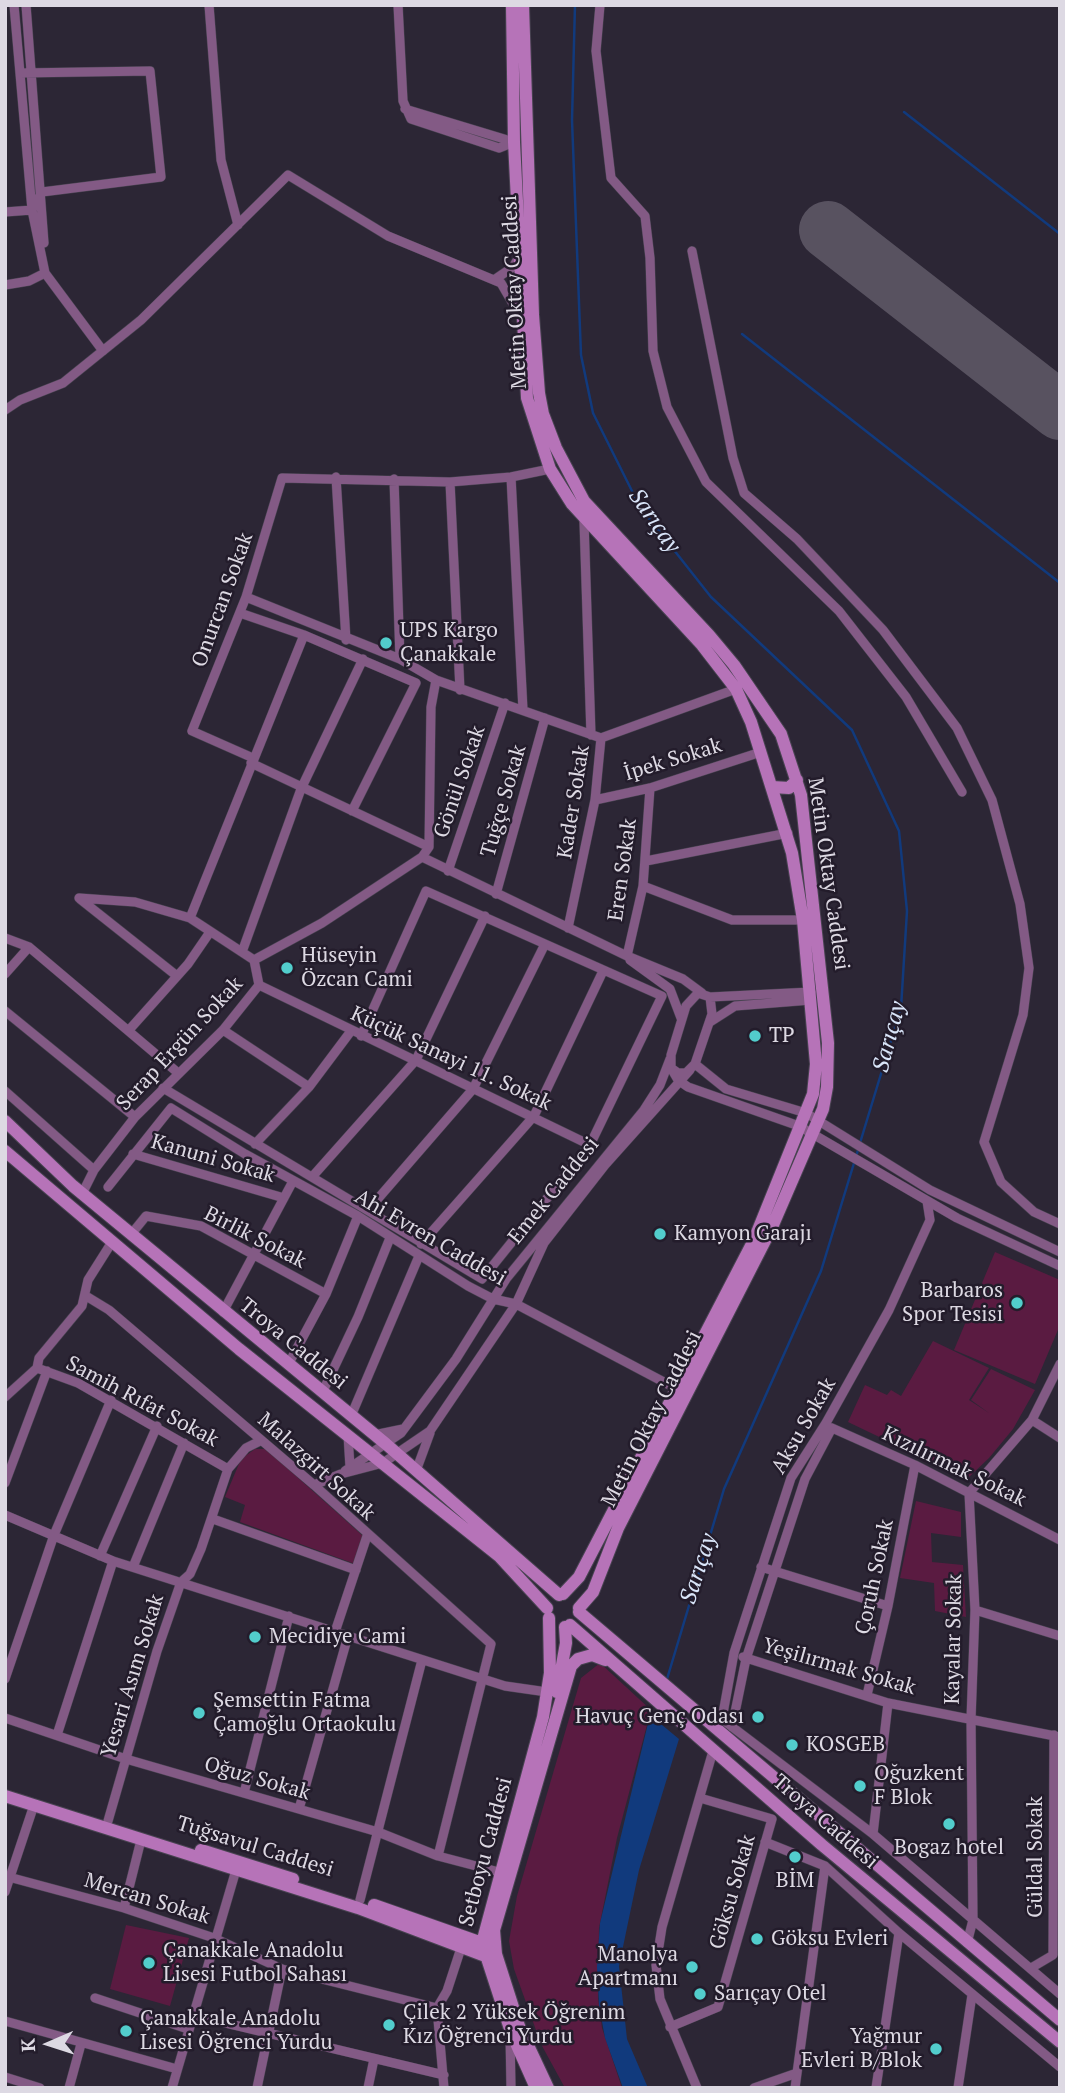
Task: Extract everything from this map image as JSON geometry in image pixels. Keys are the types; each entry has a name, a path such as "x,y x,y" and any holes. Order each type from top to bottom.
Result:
{"main road":[{"path":"512,5 521,142"},
{"name":"Metin Oktay Caddesi","path":"523,5 519,257 527,398 551,469 584,521 702,645 736,689 788,833 803,920 816,1064 813,1094 754,1240 579,1577 561,1594"},
{"name":"Metin Oktay Caddesi","path":"521,142 539,393 556,448 584,501 734,665 781,734 797,780 821,954 828,1043 827,1087 814,1134 772,1227 618,1528 593,1592 579,1610"},
{"path":"762,757 776,753 790,755"},
{"path":"772,787 789,788 797,780"},
{"name":"Troya Caddesi","path":"5,1121 82,1194 133,1232 223,1312 323,1391 561,1594"},
{"name":"Troya Caddesi","path":"5,1151 112,1242 499,1556 548,1613"},
{"path":"554,1720 568,1626 579,1610 572,1597 561,1594 551,1600 548,1613 556,1625 568,1626"},
{"name":"Troya Caddesi","path":"579,1610 614,1644 718,1724 967,1943 1060,2020"},
{"name":"Setboyu Caddesi","path":"536,2088 511,2032 487,1941 499,1872 539,1735 547,1692 551,1647 548,1613"},
{"name":"Troya Caddesi","path":"568,1626 709,1748 1060,2042"},
{"path":"554,1720 571,1666 578,1659 592,1655 611,1664"},
{"name":"Setboyu Caddesi","path":"487,1941 498,1913 554,1720"},
{"name":"Tuğsavul Caddesi","path":"5,1787 487,1941"},
{"path":"5,1796 490,1955"},
{"name":"Setboyu Caddesi","path":"490,1955 548,2088"}],"street":[{"path":"14,5 32,209 45,273 103,351"},
{"path":"26,5 42,192 45,273"},
{"path":"209,5 220,160 238,225"},
{"path":"398,5 405,109 521,142"},
{"path":"600,5 596,51 611,178 645,216 650,258 653,351 667,407 706,482 839,611 906,697 962,792"},
{"path":"20,73 31,75 150,71 161,177 42,192"},
{"path":"5,410 20,400 63,383 141,320 288,174 388,236 494,279 507,290 521,318"},
{"path":"32,209 42,192"},
{"path":"5,212 32,209"},
{"path":"692,251 733,458 744,493 797,540 883,630 957,728 992,800 1020,904 1029,968 1023,1015 984,1142 1001,1182 1034,1212 1060,1224"},
{"path":"494,279 513,267 519,257"},
{"path":"5,285 29,281 45,273"},
{"path":"346,640 336,477 450,482 511,477 551,469"},
{"name":"Onurcan Sokak","path":"252,760 192,731 246,597 282,478 336,477"},
{"path":"511,477 523,710"},
{"path":"394,478 400,659"},
{"path":"450,482 460,690"},
{"path":"584,521 591,735"},
{"path":"246,597 346,640 400,659 436,680 460,690 601,738"},
{"path":"240,613 304,635 416,683 352,811"},
{"path":"190,918 304,635"},
{"path":"242,952 301,789 363,659"},
{"path":"416,1471 430,1431 516,1304 544,1243 627,1139 693,1067 712,1010 706,995 683,979 627,956 448,872 422,857 429,847 431,707 436,680"},
{"name":"Kader Sokak","path":"568,928 595,800 601,738 736,689"},
{"name":"Gönül Sokak","path":"448,872 505,704"},
{"name":"Tuğçe Sokak","path":"496,894 545,718"},
{"name":"İpek Sokak","path":"595,800 762,757"},
{"path":"252,760 301,789 429,847"},
{"name":"Eren Sokak","path":"627,956 643,886 650,788"},
{"path":"646,860 788,833"},
{"name":"Serap Ergün Sokak","path":"82,1194 94,1170 135,1117 177,1072 223,1030 259,985 254,960 322,923 422,857"},
{"path":"643,886 732,920 803,920"},
{"path":"163,1088 482,1279 590,1146 662,996 426,891 361,1036"},
{"path":"177,976 79,898 135,902 190,918 254,960"},
{"path":"312,1177 416,1060 485,916"},
{"path":"129,1030 177,976 209,932"},
{"path":"5,938 29,947 177,1072"},
{"path":"369,1209 473,1089 545,944"},
{"path":"5,974 29,947"},
{"path":"627,956 670,989 682,1020"},
{"path":"421,1244 534,1116 603,971"},
{"name":"Küçük Sanayi 11. Sokak","path":"259,985 361,1036 534,1116 590,1146"},
{"path":"706,995 811,996"},
{"name":"Emek Caddesi","path":"341,1474 404,1429 457,1359 493,1298 548,1225 644,1110 671,1063 682,1020 691,998 706,995"},
{"path":"709,1023 735,1006 811,996"},
{"path":"5,1011 135,1117"},
{"path":"223,1030 309,1087"},
{"path":"255,1144 309,1087 351,1031"},
{"path":"671,1063 682,1074 693,1067"},
{"path":"671,1063 681,1083 799,1126 927,1201 1060,1265"},
{"path":"693,1067 726,1090 806,1113 930,1190 1060,1252"},
{"path":"5,1091 94,1170"},
{"name":"Ahi Evren Caddesi","path":"134,1153 171,1108 493,1298 516,1304 677,1389"},
{"path":"108,1187 134,1153"},
{"name":"Kanuni Sokak","path":"134,1153 284,1198"},
{"path":"223,1312 293,1181"},
{"name":"Aksu Sokak","path":"718,1724 734,1653 791,1478 826,1423 889,1310 930,1220 927,1201"},
{"name":"Birlik Sokak","path":"133,1232 146,1216 201,1226 326,1294"},
{"path":"289,1363 326,1294 358,1216"},
{"path":"323,1391 358,1317 390,1238"},
{"path":"5,1483 42,1369 39,1358 82,1306 88,1280 112,1242"},
{"path":"351,1416 419,1256"},
{"name":"Malazgirt Sokak","path":"86,1296 110,1310 314,1485 491,1644 480,1678"},
{"path":"969,1493 1032,1420 1060,1364"},
{"path":"5,1397 42,1369"},
{"name":"Samih Rıfat Sokak","path":"42,1369 78,1382 228,1469"},
{"path":"5,1679 54,1535 111,1400"},
{"path":"1032,1420 1060,1437"},
{"path":"100,1556 157,1426"},
{"name":"Aksu Sokak","path":"732,1727 746,1659 805,1479 832,1427"},
{"name":"Kızılırmak Sokak","path":"832,1427 915,1465 1060,1540"},
{"path":"374,1435 404,1429"},
{"path":"314,1485 341,1474 383,1463 430,1431"},
{"path":"348,1435 350,1467"},
{"name":"Yesari Asım Sokak","path":"108,1821 157,1651 181,1582 190,1574 213,1519 228,1469 246,1448 260,1441"},
{"path":"133,1567 184,1443"},
{"name":"Çoruh Sokak","path":"867,1695 888,1606 915,1465"},
{"name":"Kayalar Sokak","path":"967,1943 973,1920 971,1719 975,1610 969,1493"},
{"path":"5,1515 100,1556 133,1567 505,1686 547,1692"},
{"path":"213,1519 356,1570"},
{"path":"335,1632 368,1536"},
{"path":"57,1735 113,1560"},
{"path":"761,1567 888,1606"},
{"path":"975,1610 1060,1636"},
{"path":"244,1793 289,1616"},
{"path":"299,1809 348,1636"},
{"name":"Yeşilırmak Sokak","path":"734,1653 888,1703 1057,1736"},
{"path":"360,1900 422,1660"},
{"path":"438,1856 480,1678"},
{"path":"873,1834 888,1703"},
{"name":"Oğuz Sokak","path":"5,1717 126,1759 378,1832 438,1856 499,1872"},
{"path":"718,1724 732,1727 873,1834 1060,1994"},
{"name":"Güldal Sokak","path":"1031,1968 1056,1955 1057,1736"},
{"path":"697,2088 670,2027 657,1980 657,1950 700,1798 709,1748"},
{"name":"Göksu Sokak","path":"670,2027 718,2007 772,1819 700,1798"},
{"path":"5,1892 34,1805"},
{"path":"124,1908 141,1840"},
{"path":"765,1842 825,1866 972,1996 1060,2067"},
{"path":"796,2088 825,1866"},
{"path":"172,2088 236,1870"},
{"name":"Mercan Sokak","path":"8,1877 124,1908 214,1938 282,1969 438,2008"},
{"path":"876,2088 899,1933"},
{"path":"444,2088 438,2008 447,1991 462,1945"},
{"path":"257,2088 282,1969"},
{"path":"958,2088 972,1996"},
{"path":"95,1998 188,2029"},
{"path":"192,2015 444,2075"},
{"path":"5,2021 177,2069"},
{"path":"511,2032 511,2088"},
{"path":"69,2088 80,2043"},
{"path":"369,2088 374,2059"},
{"path":"754,2088 797,2073"},
{"path":"5,2077 40,2088"}],"shaded area":[{"name":"Barbaros Spor Tesisi","path":"995,1252 1060,1280 1060,1325 1035,1384 954,1350"},
{"path":"933,1341 989,1368 969,1400 989,1413 971,1400 991,1369 1035,1390 1013,1429 967,1479 848,1422 865,1385 887,1395 891,1390 901,1396"},
{"path":"255,1449 266,1449 363,1536 355,1564 240,1522 245,1505 225,1497 241,1459"},
{"path":"916,1501 961,1512 961,1537 931,1533 932,1562 963,1565 966,1617 935,1611 934,1583 900,1578"},
{"path":"600,1663 651,1710 617,1838 599,1928 598,1998 602,2028 622,2088 565,2088 541,2044 514,1969 509,1941 517,1896 581,1678"},
{"name":"Çanakkale Anadolu Lisesi Futbol Sahası","path":"126,1925 189,1938 170,2006 110,1989"}],"water":[{"path":"650,1715 679,1739 639,1870 619,1966 627,2039 648,2088 623,2088 605,2038 599,2005 597,1967 600,1923"}],"waterway":[{"name":"Sarıçay","path":"575,5 572,120 581,355 593,413 640,507 711,597 852,730 899,831 907,911 901,1008 860,1143"},
{"path":"904,112 1060,234"},
{"path":"742,334 1060,583"},
{"name":"Sarıçay","path":"667,1679 724,1489 821,1271 858,1150"},
{"name":"Sarıçay","path":"659,1724 662,1709"}],"runway":[{"path":"828,230 1060,411"}],"place":[{"name":"UPS Kargo Çanakkale","path":"386,643"},
{"name":"Hüseyin Özcan Cami","path":"287,968"},
{"name":"TP","path":"755,1036"},
{"name":"Kamyon Garajı","path":"660,1234"},
{"name":"Barbaros Spor Tesisi","path":"1017,1303"},
{"name":"Mecidiye Cami","path":"255,1637"},
{"name":"Şemsettin Fatma Çamoğlu Ortaokulu","path":"199,1713"},
{"name":"Havuç Genç Odası","path":"758,1717"},
{"name":"KOSGEB","path":"792,1745"},
{"name":"Oğuzkent F Blok","path":"860,1786"},
{"name":"Bogaz hotel","path":"949,1824"},
{"name":"BİM","path":"795,1857"},
{"name":"Göksu Evleri","path":"757,1939"},
{"name":"Çanakkale Anadolu Lisesi Futbol Sahası","path":"149,1963"},
{"name":"Manolya Apartmanı","path":"692,1967"},
{"name":"Sarıçay Otel","path":"700,1994"},
{"name":"Çilek 2 Yüksek Öğrenim Kız Öğrenci Yurdu","path":"389,2025"},
{"name":"Çanakkale Anadolu Lisesi Öğrenci Yurdu","path":"126,2031"},
{"name":"Yağmur Evleri B/Blok","path":"936,2049"}]}
